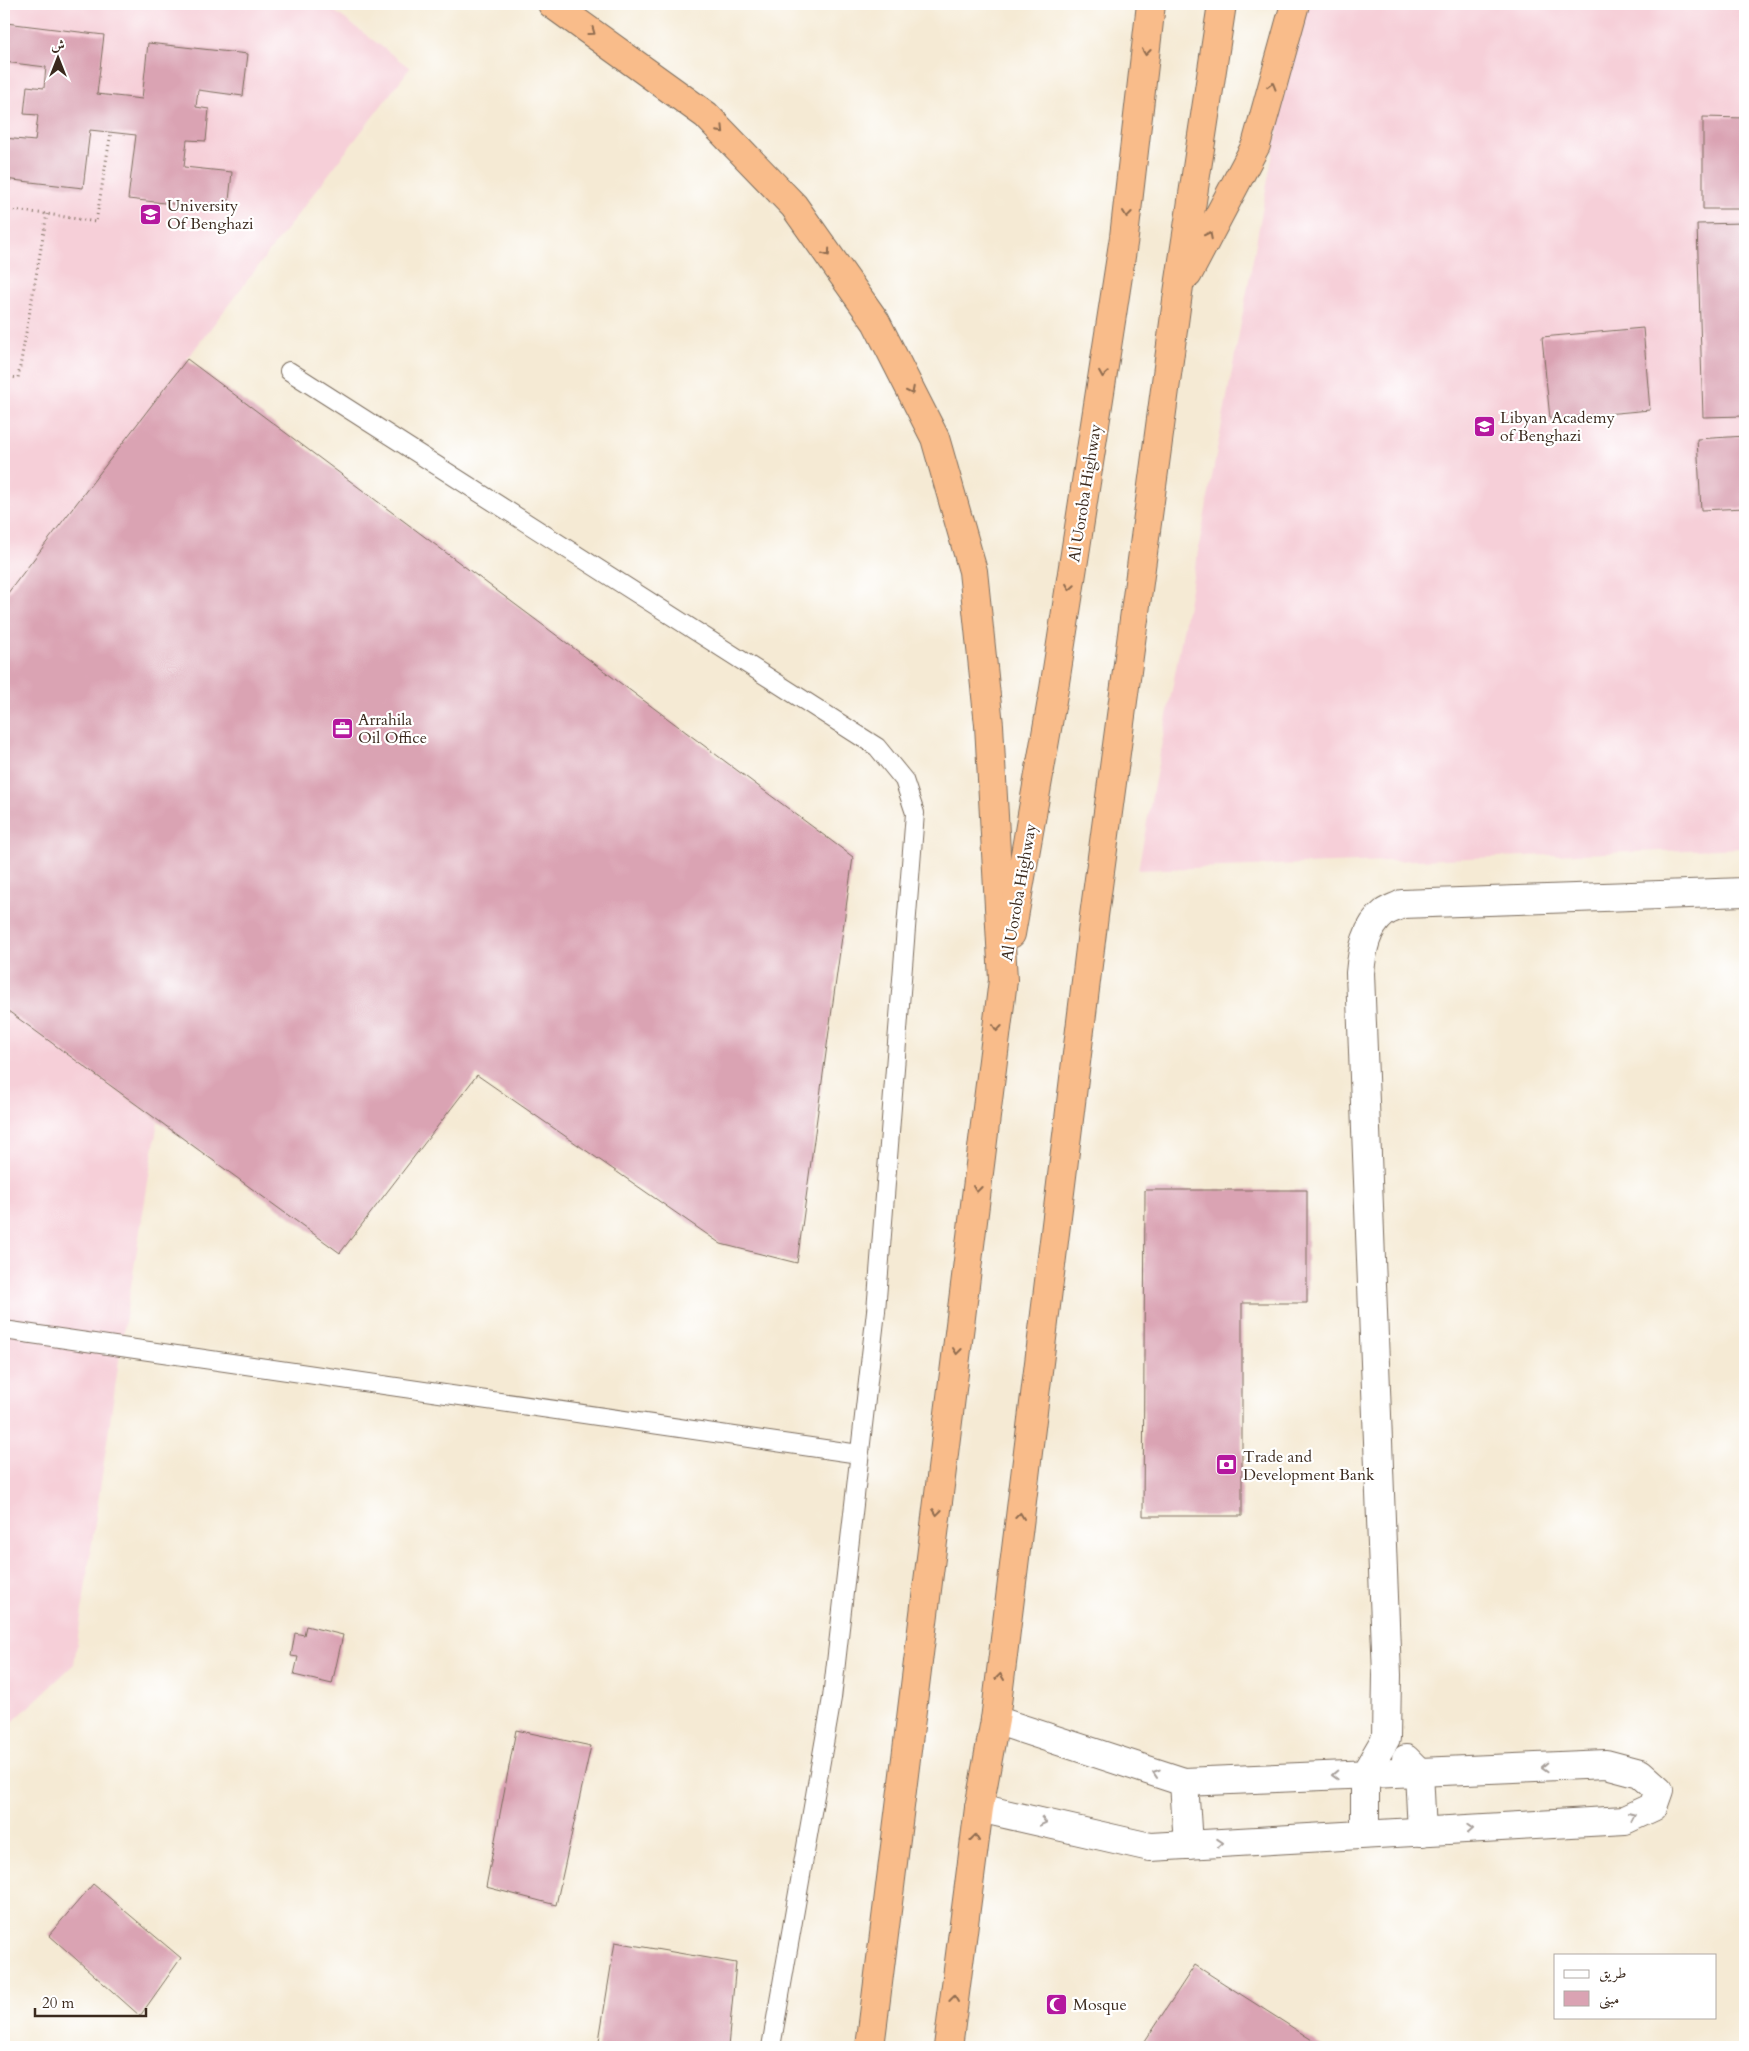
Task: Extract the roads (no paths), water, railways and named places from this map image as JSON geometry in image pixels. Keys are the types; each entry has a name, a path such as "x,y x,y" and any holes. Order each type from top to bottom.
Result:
{"highway":[{"path":"552,4 706,115 794,206 876,322 935,438 973,571 989,725 1003,980 870,2047"},
{"name":"Al Uoroba Highway","path":"1003,980 1056,680 1124,237 1151,4"},
{"path":"948,2047 979,1808 995,1720 1094,916 1178,293 1222,4"},
{"path":"1178,293 1256,144 1295,4"}],"street":[{"path":"1366,1834 1366,1774 1386,1738 1387,1675 1360,973 1362,952 1368,932 1384,912 1402,904 1745,892"},
{"path":"979,1808 1150,1847 1625,1820 1653,1807 1659,1790 1640,1773 1606,1764 1184,1782 995,1720"},
{"path":"1386,1738 1419,1772 1422,1832"},
{"path":"1184,1782 1188,1845"}],"lane":[{"path":"289,371 877,747 904,780 915,813 876,1311 832,1698 772,2047"},
{"path":"4,1330 859,1454"}],"place":[{"name":"University Of Benghazi","path":"151,214"},
{"name":"Libyan Academy of Benghazi","path":"1484,426"},
{"name":"Arrahila Oil Office","path":"342,728"},
{"name":"Trade and Development Bank","path":"1227,1465"},
{"name":"Mosque","path":"1057,2004"}]}
